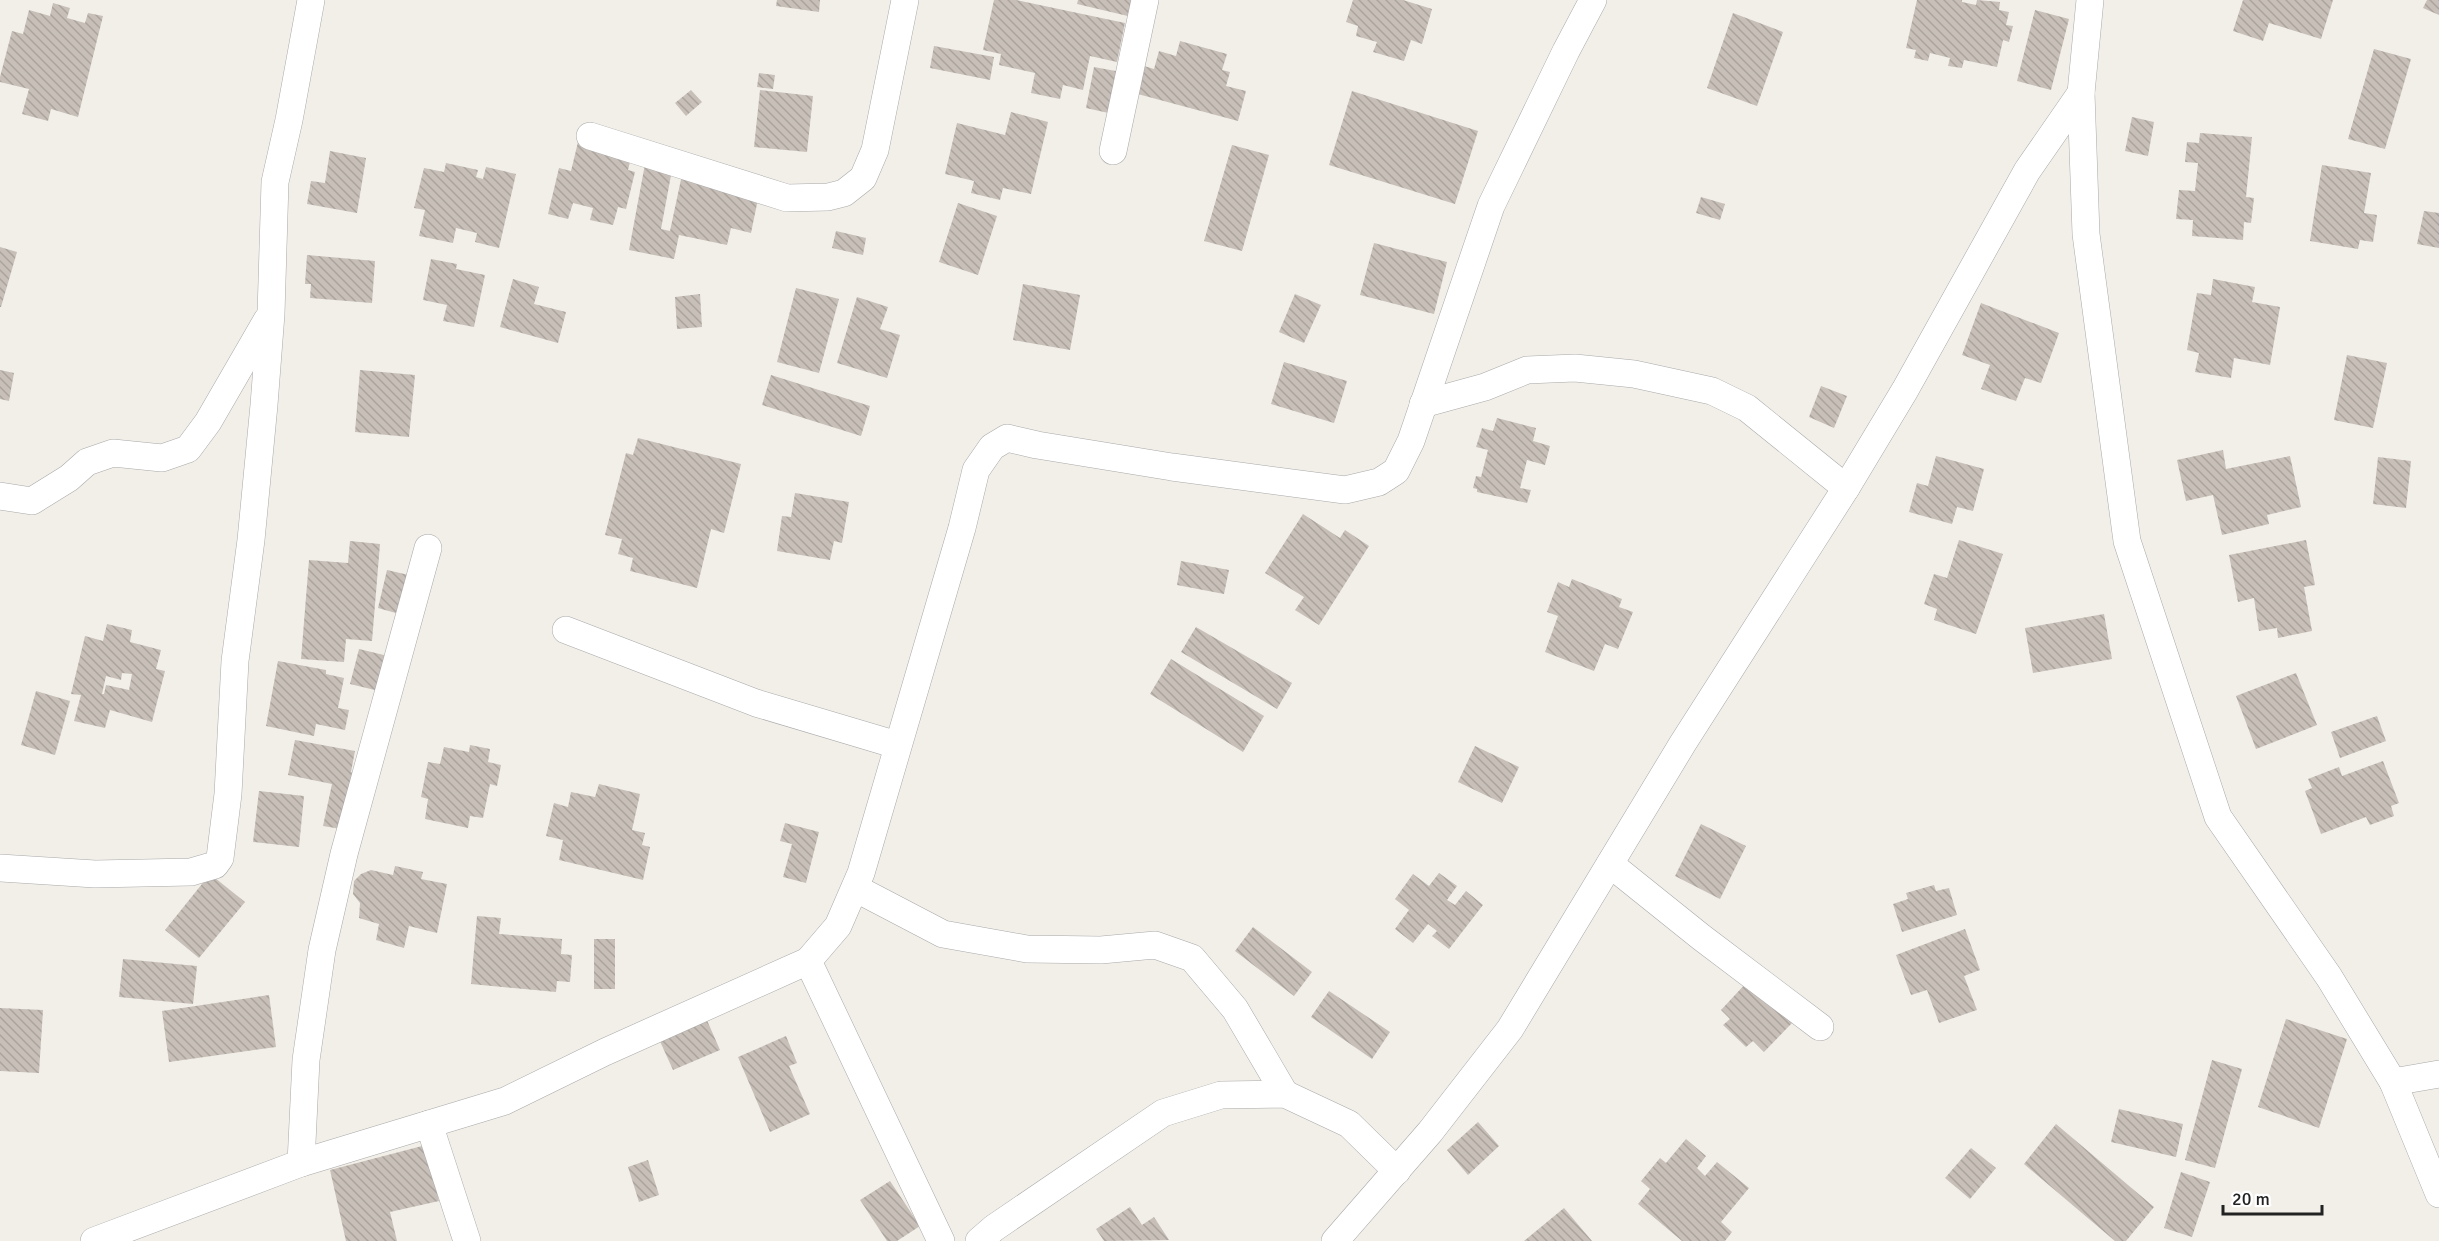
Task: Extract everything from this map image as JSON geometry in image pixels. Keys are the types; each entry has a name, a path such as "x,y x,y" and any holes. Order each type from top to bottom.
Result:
{"street":[{"path":"0,868 95,874 191,872 216,865 220,858 228,794 235,661 251,540 271,314 274,182 289,120 311,0"},
{"path":"590,136 787,198 828,197 844,193 863,178 875,150 905,0"},
{"path":"1113,151 1145,0"},
{"path":"94,1241 301,1162 505,1101 605,1052 808,961 838,926 861,873 962,528 976,470 992,447 1007,438 1172,467 1346,490 1379,482 1396,471 1411,441 1491,206 1593,0"},
{"path":"2090,0 2081,93 2086,234 2127,541 2218,817 2329,977 2393,1082 2439,1194"},
{"path":"1335,1241 1430,1132 1510,1029 1683,743 1846,488 1905,390 2027,171 2081,93"},
{"path":"0,496 32,501 69,478 87,462 113,453 162,458 188,449 208,422 271,314"},
{"path":"1423,404 1485,387 1527,370 1575,368 1634,374 1712,391 1747,408 1846,488"},
{"path":"301,1162 306,1060 322,950 344,854 428,549"},
{"path":"566,630 756,703 897,745"},
{"path":"1610,864 1701,937 1820,1027"},
{"path":"855,888 943,934 1028,948 1101,950 1155,945 1192,958 1235,1009 1285,1095"},
{"path":"808,961 941,1241"},
{"path":"2393,1082 2439,1074"},
{"path":"979,1241 994,1228 1163,1113 1221,1095 1285,1095 1349,1124 1396,1171"},
{"path":"429,1124 467,1241"}],"building":[{"path":"777,0 820,0 819,12 776,6"},
{"path":"994,0 1016,0 1125,23 1117,62 1090,56 1083,90 1063,85 1060,99 1031,93 1035,73 999,65 1001,54 983,50"},
{"path":"1078,0 1136,0 1132,17 1077,4"},
{"path":"1353,0 1403,0 1432,9 1422,44 1411,40 1404,61 1373,52 1377,42 1356,36 1358,26 1346,22"},
{"path":"1917,0 1962,0 1962,2 1976,5 1977,0 2000,2 1999,10 2009,12 2006,25 2013,26 2009,42 2003,40 1997,67 1964,60 1962,68 1948,66 1950,58 1930,53 1928,61 1914,58 1916,50 1906,48"},
{"path":"2243,0 2333,0 2321,39 2269,23 2263,41 2233,31"},
{"path":"2427,0 2439,0 2439,15 2423,8"},
{"path":"53,3 70,8 67,18 85,23 88,13 103,16 78,117 51,109 48,121 22,114 29,89 0,82 0,77 12,31 23,34 29,10 50,16"},
{"path":"2035,10 2069,19 2051,90 2017,81"},
{"path":"1733,13 1783,32 1757,106 1707,88"},
{"path":"1180,41 1227,54 1222,70 1230,72 1226,86 1246,91 1238,121 1134,93 1141,65 1154,69 1159,51 1176,56"},
{"path":"934,46 994,57 990,80 930,68"},
{"path":"2374,49 2411,59 2385,149 2348,139"},
{"path":"1094,67 1121,72 1113,114 1086,108"},
{"path":"759,73 775,75 773,89 757,87"},
{"path":"691,90 702,102 686,116 675,103"},
{"path":"760,90 813,96 807,152 754,147"},
{"path":"1352,91 1478,131 1455,204 1329,165"},
{"path":"1011,112 1048,122 1031,194 1003,188 1000,200 971,193 974,181 945,174 957,123 1005,135"},
{"path":"2132,117 2154,122 2148,156 2125,151"},
{"path":"2200,133 2252,137 2246,197 2254,198 2251,223 2244,222 2243,240 2192,236 2193,220 2176,219 2179,190 2195,191 2198,163 2185,162 2187,142 2199,143"},
{"path":"578,142 632,154 628,170 635,172 626,209 618,207 613,225 590,220 593,208 573,203 568,219 548,214 559,168 571,171"},
{"path":"1232,145 1269,155 1242,251 1204,241"},
{"path":"330,151 366,158 357,213 307,204 311,181 325,183"},
{"path":"446,163 478,170 476,177 483,179 486,167 516,174 499,248 475,242 477,233 456,228 453,243 419,236 425,210 414,208 424,168 444,172"},
{"path":"645,164 672,170 661,229 670,231 683,170 758,199 751,233 731,228 727,245 679,235 674,259 629,250"},
{"path":"2322,165 2371,173 2364,213 2377,215 2373,242 2360,240 2358,249 2310,241"},
{"path":"1701,197 1725,204 1720,220 1696,213"},
{"path":"958,203 997,216 978,275 939,262"},
{"path":"2424,211 2439,213 2439,248 2417,244"},
{"path":"836,231 866,238 863,255 832,248"},
{"path":"1374,243 1447,262 1434,314 1360,295"},
{"path":"0,247 17,252 1,307 0,307"},
{"path":"307,255 375,261 372,303 310,298 311,284 305,284"},
{"path":"431,259 457,264 456,269 485,275 474,327 443,321 447,305 423,300"},
{"path":"513,279 539,287 534,304 566,312 558,343 500,327"},
{"path":"2213,279 2255,287 2252,302 2280,307 2270,365 2234,358 2231,378 2195,372 2199,353 2187,350 2197,293 2211,295"},
{"path":"1023,284 1080,295 1070,350 1013,340"},
{"path":"796,288 839,299 819,373 777,362"},
{"path":"700,294 702,327 677,329 675,297"},
{"path":"1295,294 1321,305 1304,343 1279,332"},
{"path":"857,297 888,307 880,329 900,335 887,378 837,363"},
{"path":"1981,303 2059,333 2041,383 2025,378 2016,401 1981,389 1990,365 1962,355"},
{"path":"2347,355 2387,363 2373,428 2334,420"},
{"path":"1284,362 1347,381 1334,423 1271,404"},
{"path":"0,370 14,373 9,401 0,399"},
{"path":"360,370 415,375 409,437 355,432"},
{"path":"771,375 870,406 861,436 762,405"},
{"path":"1821,386 1847,396 1834,428 1809,417"},
{"path":"1497,418 1536,428 1533,441 1550,446 1545,465 1527,460 1520,488 1531,490 1527,503 1477,492 1477,489 1473,488 1476,476 1481,477 1488,450 1476,447 1482,428 1493,431"},
{"path":"638,438 741,464 724,533 711,529 697,588 630,571 633,558 618,554 622,539 605,535 626,453 633,455"},
{"path":"2223,450 2226,469 2290,456 2301,507 2267,515 2269,524 2222,535 2213,495 2186,501 2177,460"},
{"path":"1936,456 1984,469 1973,511 1957,507 1952,524 1909,512 1917,483 1928,486"},
{"path":"2378,457 2411,461 2406,508 2373,504"},
{"path":"795,493 849,502 842,543 834,541 830,560 777,551 782,516 791,517"},
{"path":"1303,514 1340,538 1345,530 1369,546 1319,625 1295,610 1304,597 1265,573"},
{"path":"1959,540 2003,554 1976,634 1934,620 1937,609 1924,604 1934,574 1947,578"},
{"path":"2306,540 2315,585 2304,587 2312,631 2278,638 2277,628 2259,631 2254,598 2238,602 2229,555"},
{"path":"350,541 380,544 372,641 346,639 344,662 301,659 309,560 348,563"},
{"path":"1181,561 1229,570 1224,594 1177,585"},
{"path":"387,570 413,576 403,615 378,608"},
{"path":"1572,579 1622,599 1619,607 1633,612 1618,649 1605,644 1594,671 1545,652 1558,616 1547,612 1558,582 1569,587"},
{"path":"2104,614 2112,659 2033,673 2025,628"},
{"path":"107,624 132,630 130,642 161,650 156,669 165,671 152,722 110,710 105,728 74,721 81,695 71,694 85,636 103,641","holes":["122,673 132,674 129,690 106,685 104,694 102,694 106,676 121,680"]},
{"path":"1196,627 1292,683 1277,709 1181,652"},
{"path":"359,649 388,656 379,691 350,684"},
{"path":"1171,659 1264,716 1243,752 1150,694"},
{"path":"278,661 326,670 326,674 344,678 338,708 349,710 345,730 316,724 314,736 266,726"},
{"path":"2296,673 2317,725 2256,749 2236,696"},
{"path":"36,691 70,701 55,755 21,745"},
{"path":"2377,716 2386,741 2340,758 2331,732"},
{"path":"295,740 355,751 351,772 358,774 347,830 323,826 332,784 288,775"},
{"path":"470,745 490,749 488,762 501,765 497,786 490,784 483,818 470,816 468,828 425,819 428,799 421,797 428,762 440,764 444,747 469,752"},
{"path":"1475,746 1519,767 1502,803 1458,782"},
{"path":"2383,761 2399,803 2391,806 2394,816 2370,825 2366,817 2321,834 2305,791 2312,788 2308,779 2339,767 2342,776"},
{"path":"599,784 640,794 632,830 645,833 642,845 650,847 643,880 559,860 563,840 546,836 554,803 568,807 571,792 595,797"},
{"path":"259,791 304,796 299,847 253,842"},
{"path":"785,823 819,832 806,883 783,877 792,844 780,841"},
{"path":"1701,824 1746,846 1720,899 1675,876"},
{"path":"395,866 423,872 421,879 447,884 437,933 409,926 404,948 376,940 379,924 359,918 360,903 353,894 354,881 361,874 371,870 393,875"},
{"path":"1439,873 1457,886 1447,900 1455,905 1466,891 1483,905 1449,949 1432,936 1437,931 1428,924 1413,943 1395,929 1409,910 1395,899 1413,874 1429,886"},
{"path":"210,874 245,902 199,958 165,930"},
{"path":"1934,885 1936,891 1949,888 1957,915 1902,932 1893,904 1908,899 1906,893"},
{"path":"477,916 501,918 499,934 562,939 561,954 572,955 570,982 557,981 556,992 471,984"},
{"path":"1253,927 1312,972 1294,996 1235,951"},
{"path":"1965,929 1980,970 1964,976 1977,1010 1939,1023 1927,990 1911,995 1896,955"},
{"path":"594,939 615,939 615,989 594,989"},
{"path":"123,959 197,966 193,1004 119,997"},
{"path":"1748,981 1792,1023 1764,1052 1753,1041 1746,1047 1723,1025 1730,1019 1721,1010"},
{"path":"1329,991 1390,1032 1372,1059 1311,1017"},
{"path":"269,995 276,1047 169,1062 162,1011"},
{"path":"0,1008 43,1010 39,1073 0,1071"},
{"path":"706,1018 720,1050 673,1070 659,1039"},
{"path":"2286,1019 2347,1039 2319,1128 2258,1107"},
{"path":"786,1036 797,1063 789,1066 810,1114 770,1132 738,1057"},
{"path":"2212,1060 2242,1069 2215,1168 2185,1160"},
{"path":"2119,1109 2183,1124 2176,1157 2111,1142"},
{"path":"1478,1122 1499,1146 1468,1175 1447,1150"},
{"path":"2056,1124 2154,1207 2126,1241 2115,1241 2024,1164"},
{"path":"1686,1139 1706,1156 1697,1168 1705,1176 1717,1162 1749,1188 1721,1222 1732,1232 1725,1241 1682,1241 1638,1204 1650,1189 1641,1181 1660,1158 1666,1163"},
{"path":"426,1145 439,1201 390,1212 397,1241 346,1241 330,1170"},
{"path":"1971,1148 1996,1168 1970,1199 1945,1178"},
{"path":"648,1160 659,1195 639,1202 628,1167"},
{"path":"2181,1172 2210,1182 2192,1237 2164,1228"},
{"path":"890,1181 920,1226 897,1241 887,1241 860,1200"},
{"path":"1130,1207 1142,1225 1154,1217 1169,1240 1104,1241 1096,1229"},
{"path":"1564,1208 1592,1241 1524,1241"}]}
